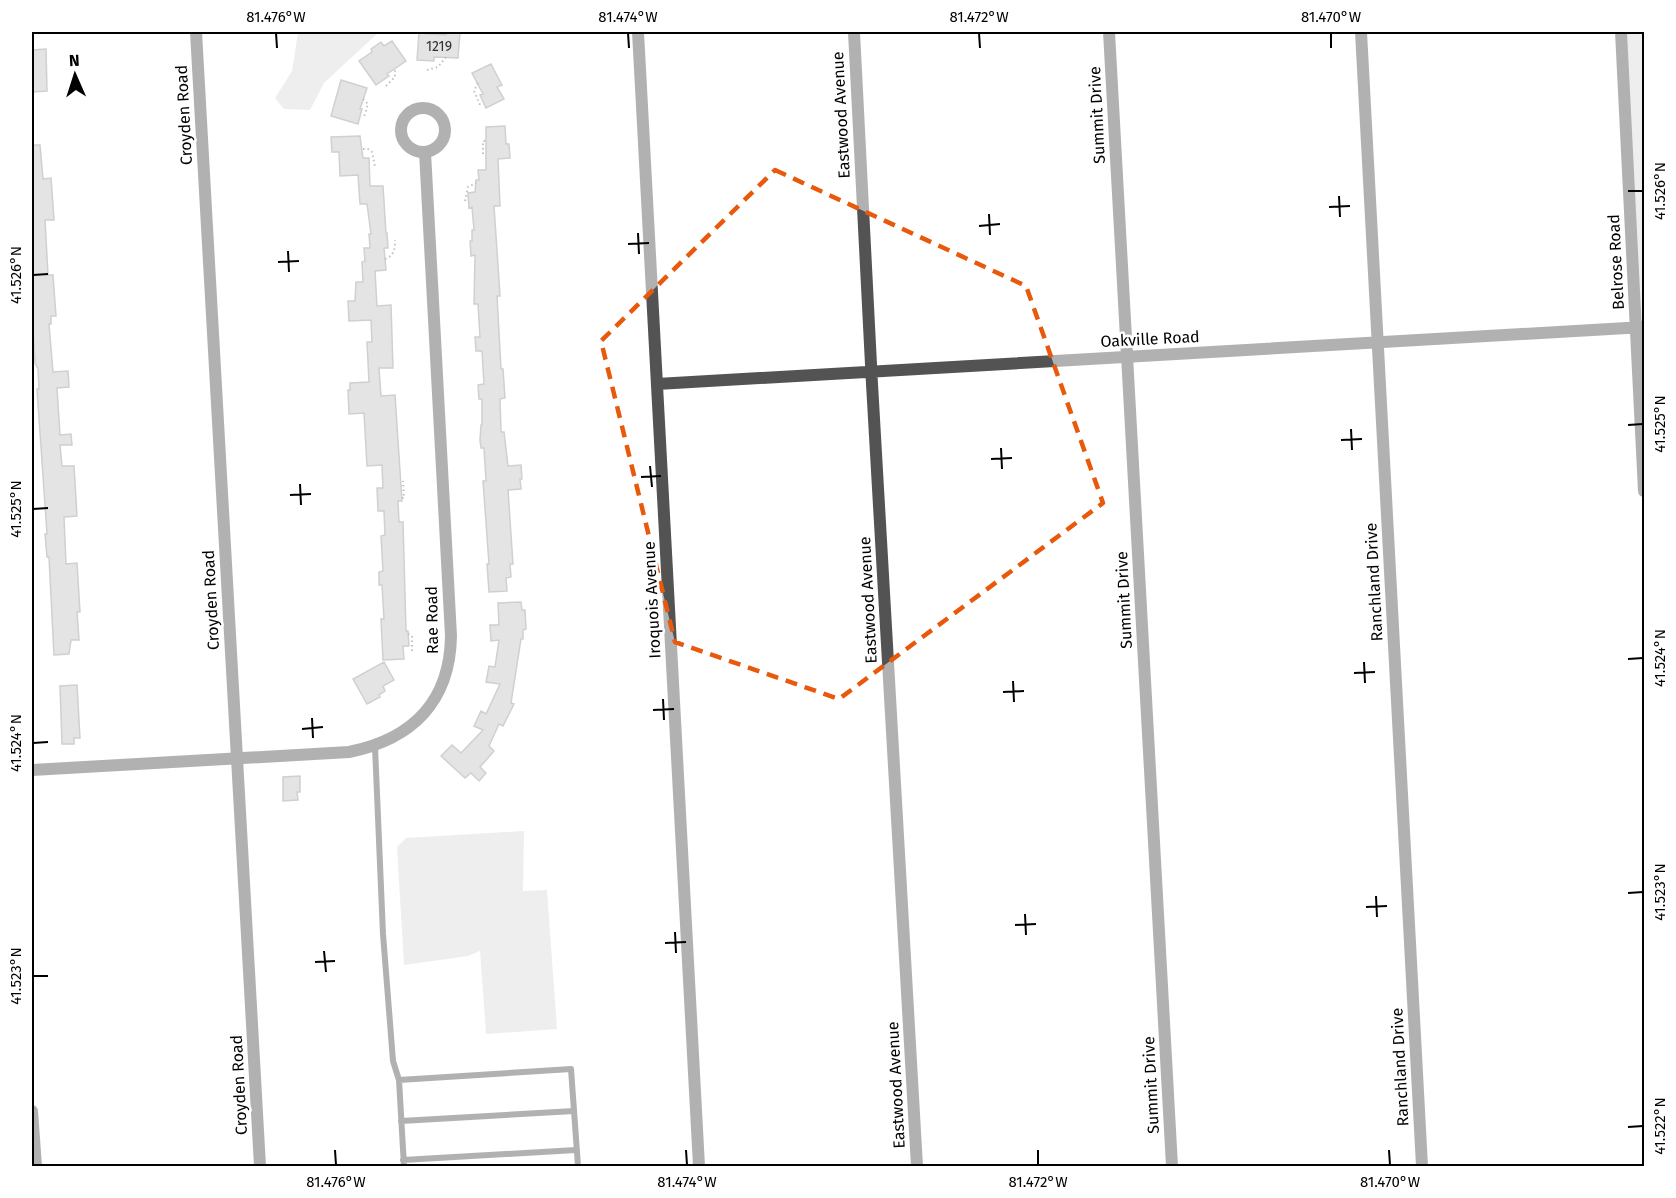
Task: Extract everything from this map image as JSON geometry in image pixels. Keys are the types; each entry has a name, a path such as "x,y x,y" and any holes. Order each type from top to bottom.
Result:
{"street":[{"name":"Croyden Road","path":"196,32 260,1167"},
{"name":"Iroquois Avenue","path":"638,32 699,1167"},
{"name":"Eastwood Avenue","path":"854,32 871,372 917,1167"},
{"name":"Summit Drive","path":"1109,32 1172,1167"},
{"name":"Ranchland Drive","path":"1361,32 1422,1167"},
{"name":"Belrose Road","path":"1621,32 1640,328 1644,491"},
{"name":"Rae Road","path":"32,770 349,752 375,747 410,727 424,712 444,682 451,650 445,499 425,152"},
{"name":"Oakville Road","path":"657,384 1640,328"},
{"path":"32,1110 36,1167"}],"lane":[{"path":"375,747 383,934 393,1061 399,1080 404,1163 576,1150"},
{"path":"399,1080 571,1069 578,1167"},
{"path":"401,1121 574,1111"}],"path":[{"path":"427,69 438,67 446,57"},
{"path":"387,86 397,73 395,69"},
{"path":"478,83 474,91 480,105"},
{"path":"363,99 368,104 364,117"},
{"path":"483,154 483,141 487,141"},
{"path":"363,149 372,152 375,167"},
{"path":"465,201 468,187 476,183"},
{"path":"385,259 394,252 395,240"},
{"path":"402,498 404,498 403,481"},
{"path":"408,634 412,636 412,652"}],"highlighted area":[{"path":"775,170 1026,286 1103,503 839,699 675,642 601,341"}],"shaded area":[{"path":"298,32 379,32 324,83 310,110 284,109 275,98 292,71"},
{"path":"1621,32 1644,32 1644,327 1636,328"},
{"path":"524,831 523,891 547,890 557,1029 486,1034 480,951 468,956 404,965 397,847 406,838"}],"building":[{"path":"446,32 460,32 458,58 434,57 434,61 417,60 419,33 446,35"},
{"path":"392,41 406,61 376,85 359,61 381,42 384,46"},
{"path":"46,49 47,91 32,92 32,50"},
{"path":"491,64 502,85 497,87 504,99 486,108 480,95 483,94 472,73"},
{"path":"341,80 367,88 358,124 331,116"},
{"path":"505,126 510,158 498,159 500,206 494,206 500,296 497,296 501,369 503,369 505,398 500,399 501,432 504,432 508,466 521,465 522,479 520,479 521,489 508,490 513,564 510,564 511,577 506,578 507,591 489,592 483,481 486,481 484,448 481,448 480,440 482,399 479,399 478,385 484,384 482,351 476,351 475,337 480,337 478,304 474,304 475,255 471,256 470,241 472,241 472,230 474,230 468,193 475,192 476,180 479,180 478,170 486,170 486,127"},
{"path":"360,136 363,158 369,158 370,186 383,186 387,233 388,248 384,248 386,270 375,271 377,306 391,305 393,368 379,368 381,396 395,395 402,501 398,501 399,522 403,522 406,631 408,631 409,646 403,646 404,659 383,660 381,619 384,619 379,572 383,571 381,536 385,535 384,511 378,511 377,488 383,488 382,465 367,466 364,413 349,414 350,383 369,382 367,342 372,342 371,320 349,321 348,301 355,301 356,282 363,282 364,248 370,248 369,234 371,234 367,204 360,204 358,175 340,176 339,152 332,152 331,137"},
{"path":"32,145 40,145 43,179 51,178 54,220 45,220 48,275 53,275 56,316 51,316 51,324 49,324 53,372 68,371 69,387 57,388 60,435 71,434 72,445 60,445 62,466 74,466 77,516 64,517 66,564 77,563 79,640 71,640 69,654 54,655 49,557 47,557 45,534 47,534 37,389 39,389 38,369 35,363 32,315"},
{"path":"521,602 522,610 525,610 526,629 523,630 523,639 521,639 511,703 514,704 503,726 499,724 489,746 494,751 480,767 486,773 479,781 471,773 465,778 441,756 452,745 461,753 483,730 474,726 481,711 486,714 500,684 486,682 489,666 495,667 499,640 491,641 490,625 499,625 498,603"},
{"path":"384,662 394,680 383,686 385,691 379,695 380,697 367,704 353,679"},
{"path":"77,685 80,738 74,738 74,744 62,744 60,686"},
{"path":"300,776 298,800 283,801 283,777"}]}
